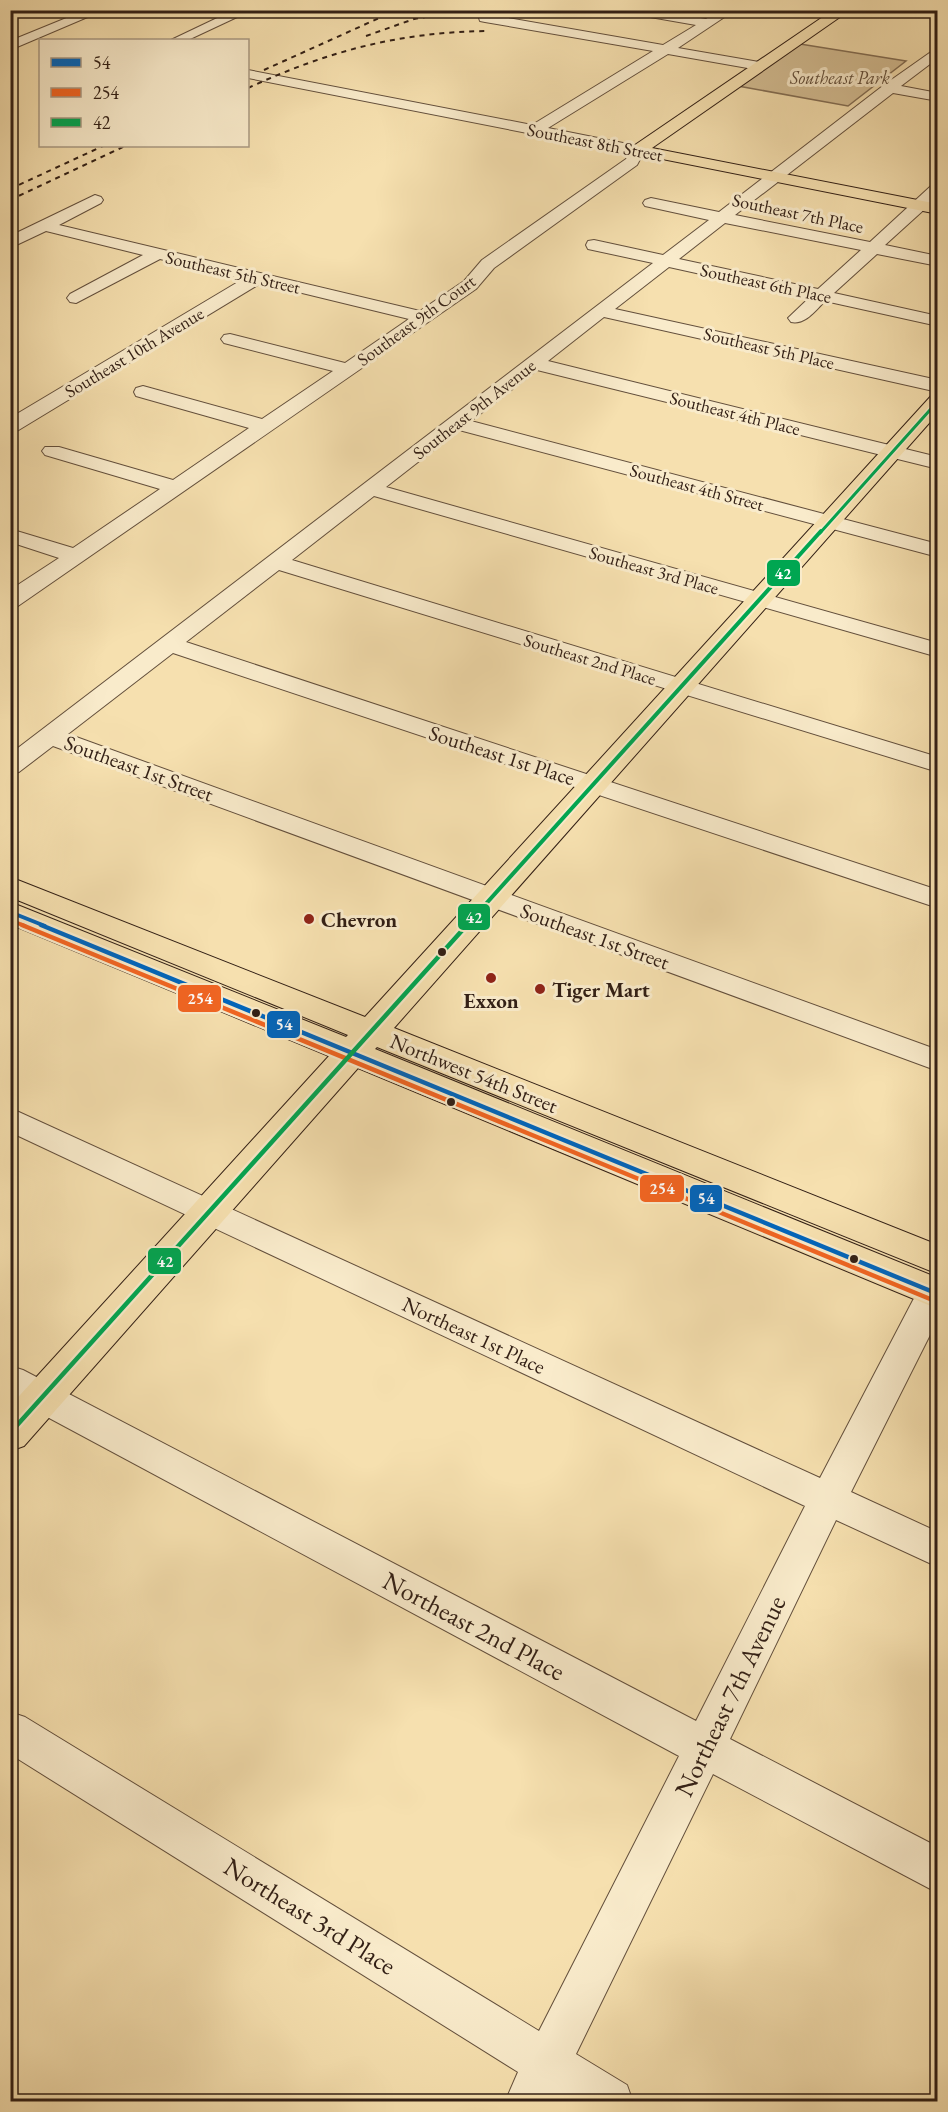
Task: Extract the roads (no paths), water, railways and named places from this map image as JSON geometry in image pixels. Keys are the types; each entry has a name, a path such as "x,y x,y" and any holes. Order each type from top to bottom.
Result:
{"main road":[{"name":"Southeast 9th Court","path":"638,150 843,10"},
{"name":"Southeast 8th Street","path":"638,150 938,209"},
{"path":"10,1434 27,1388 209,1211 363,1043 491,897 938,400"},
{"name":"Northwest 54th Street","path":"15,896 937,1285"}],"street":[{"path":"10,46 98,10"},
{"path":"179,39 246,10"},
{"path":"633,10 707,23"},
{"path":"534,130 729,10"},
{"path":"485,18 759,66"},
{"path":"21,30 67,39"},
{"name":"Southeast 9th Avenue","path":"10,767 938,51"},
{"name":"Southeast 8th Street","path":"250,74 638,150"},
{"path":"889,88 938,97"},
{"name":"Southeast 9th Court","path":"10,601 470,285 488,264 632,162 638,150"},
{"path":"797,318 938,188"},
{"path":"10,243 95,200"},
{"name":"Southeast 7th Place","path":"651,203 938,261"},
{"name":"Southeast 5th Street","path":"44,226 423,317"},
{"name":"Southeast 6th Place","path":"594,245 938,321"},
{"path":"76,298 157,254"},
{"name":"Southeast 10th Avenue","path":"10,426 257,278"},
{"name":"Southeast 5th Place","path":"601,310 938,386"},
{"path":"230,339 348,369"},
{"name":"Southeast 4th Place","path":"533,363 938,463"},
{"path":"143,392 265,426"},
{"name":"Southeast 4th Street","path":"456,423 938,551"},
{"path":"52,451 176,487"},
{"name":"Southeast 3rd Place","path":"371,489 938,650"},
{"path":"10,535 76,556"},
{"name":"Southeast 2nd Place","path":"277,562 938,765"},
{"name":"Southeast 1st Place","path":"169,644 938,899"},
{"name":"Southeast 1st Street","path":"50,736 938,1061"},
{"name":"Northeast 1st Place","path":"10,1119 938,1550"},
{"name":"Northeast 7th Avenue","path":"528,2102 937,1285"},
{"name":"Northeast 2nd Place","path":"27,1388 938,1871"},
{"name":"Northeast 3rd Place","path":"10,1731 610,2102"}],"railway":[{"path":"264,70 397,10"},
{"path":"366,36 414,19 464,10"},
{"path":"249,88 307,64 365,46 425,35 488,31"},
{"path":"10,189 101,147"},
{"path":"10,200 123,147"}],"place":[{"name":"Chevron","path":"309,919"},
{"name":"Exxon","path":"491,978"},
{"name":"Tiger Mart","path":"540,989"}],"park label":[{"name":"Southeast Park","path":"840,77"}]}
